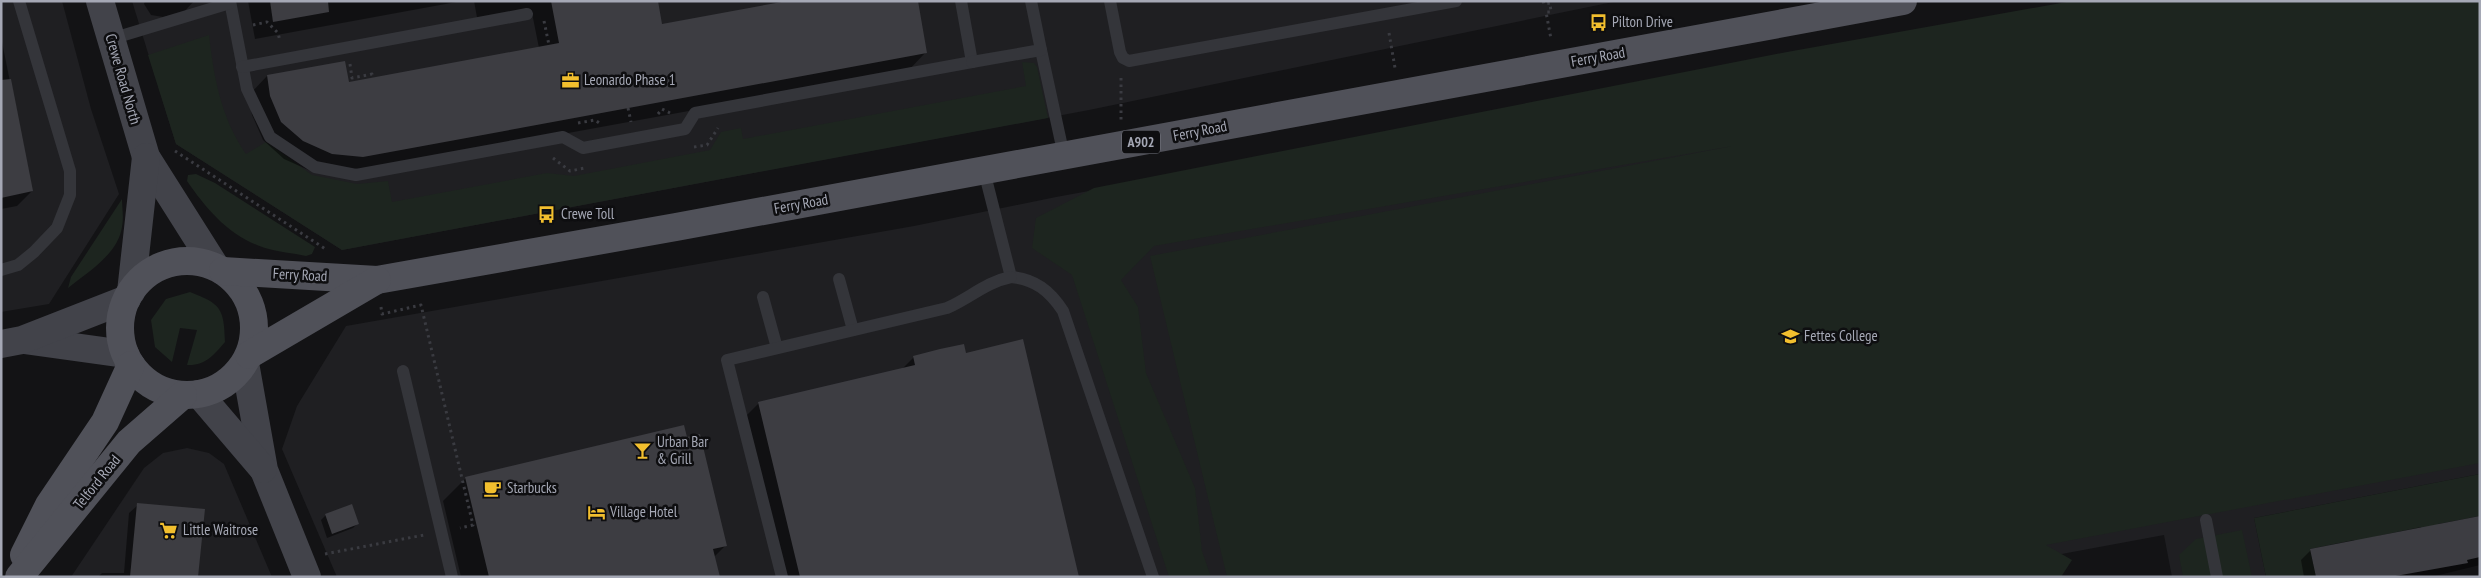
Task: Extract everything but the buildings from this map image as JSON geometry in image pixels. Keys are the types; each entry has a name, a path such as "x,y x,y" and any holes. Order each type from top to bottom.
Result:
{"main road":[{"name":"Ferry Road","path":"219,269 377,280 984,171 1903,1"},
{"path":"184,261 199,262 219,269 245,294 252,308 255,324 254,340 247,359 225,384 191,395 168,393 153,386 141,377 128,359 120,326 129,295 141,279 168,264 184,261"},
{"name":"Ferry Road","path":"247,359 377,280"},
{"name":"Telford Road","path":"14,577 49,504 105,422 128,359"},
{"name":"Telford Road","path":"19,577 129,442 191,395"}],"street":[{"name":"Crewe Road North","path":"100,1 146,157 219,269"},
{"name":"Crewe Road North","path":"129,295 146,157"},
{"path":"12,342 129,295"},
{"path":"12,342 128,359"},
{"path":"247,359 264,470"},
{"path":"191,395 264,470 315,566"}],"lane":[{"path":"961,1 972,62"},
{"path":"1031,1 1064,156"},
{"path":"1110,1 1120,52 1123,58 1129,60 1456,1"},
{"path":"1,270 18,265 34,252 57,228 70,196 70,171 21,2"},
{"path":"111,39 230,2 247,89 270,137 315,168 356,174 563,136 583,148 685,129 695,113 1041,50"},
{"path":"242,67 527,14"},
{"path":"984,171 1011,277"},
{"path":"782,577 727,360 947,308 986,285 1011,277 1028,280 1042,287 1063,311 1153,577"},
{"path":"839,279 853,330"},
{"path":"763,297 777,348"},
{"path":"403,371 452,577"},
{"path":"2206,520 2218,577"}],"path":[{"path":"1544,1 1544,4 1550,3 1551,12 1546,12 1556,64"},
{"path":"1385,14 1400,94"},
{"path":"235,28 267,22 278,33 283,59"},
{"path":"1120,52 1121,145"},
{"path":"655,117 662,108"},
{"path":"575,123 594,120 605,127"},
{"path":"590,125 594,120"},
{"path":"622,124 639,120"},
{"path":"706,131 714,134"},
{"path":"173,150 332,254"},
{"path":"315,566 441,531 473,525 421,305 382,314 377,280"}],"shaded area":[{"path":"1,1 62,1 91,109 119,194 49,304 1,312"},
{"path":"132,1 1618,1 1089,110 342,250 176,144"},
{"name":"Fettes College","path":"2072,1 2480,1 2480,463 2046,545 2072,560 2061,577 1227,577 1150,256 1733,146 1154,246 1121,280 1138,307 1146,373 1195,488 1202,551 1211,577 1169,577 1072,275 1032,248 1036,218 1094,188 1787,52"},
{"name":"Fettes College","path":"2131,1 2480,1 2480,474 2254,518 2266,577 2172,577 2164,535 1938,577 337,577 282,449 297,406 346,326 914,226 1056,197"},
{"path":"209,35 213,67 220,97 230,126 246,154 266,142 312,175 357,184 388,181 392,202 547,173 574,176 710,150 721,132 741,128 743,139 1026,86 1022,62 1034,63 1037,67 1048,118 342,250 176,144 148,55"},
{"path":"196,174 215,183 315,247 312,254 306,256 270,249 252,243 230,230 211,212 187,181 188,175"},
{"path":"122,199 123,224 115,246 101,262 68,288 71,277"},
{"path":"190,292 208,300 219,309 222,314 225,342 204,362 187,365 197,330 180,328 172,362 155,347 151,320 166,299"},
{"path":"187,448 209,453 224,464 272,577 71,577 144,468 163,453"},
{"path":"2480,474 2480,516 2438,524 2444,551 2426,553 2421,527 2378,536 2386,577 2354,540 2310,549 2316,577 2266,577 2254,518"},
{"path":"2242,530 2252,577 2183,577 2179,555 2196,539"}],"place":[{"name":"Pilton Drive","path":"1598,22"},
{"name":"Leonardo Phase 1","path":"570,80"},
{"name":"Crewe Toll","path":"547,214"},
{"name":"Fettes College","path":"1790,336"},
{"name":"Urban Bar & Grill","path":"643,451"},
{"name":"Starbucks","path":"493,488"},
{"name":"Village Hotel","path":"596,512"},
{"name":"Little Waitrose","path":"169,530"}]}
